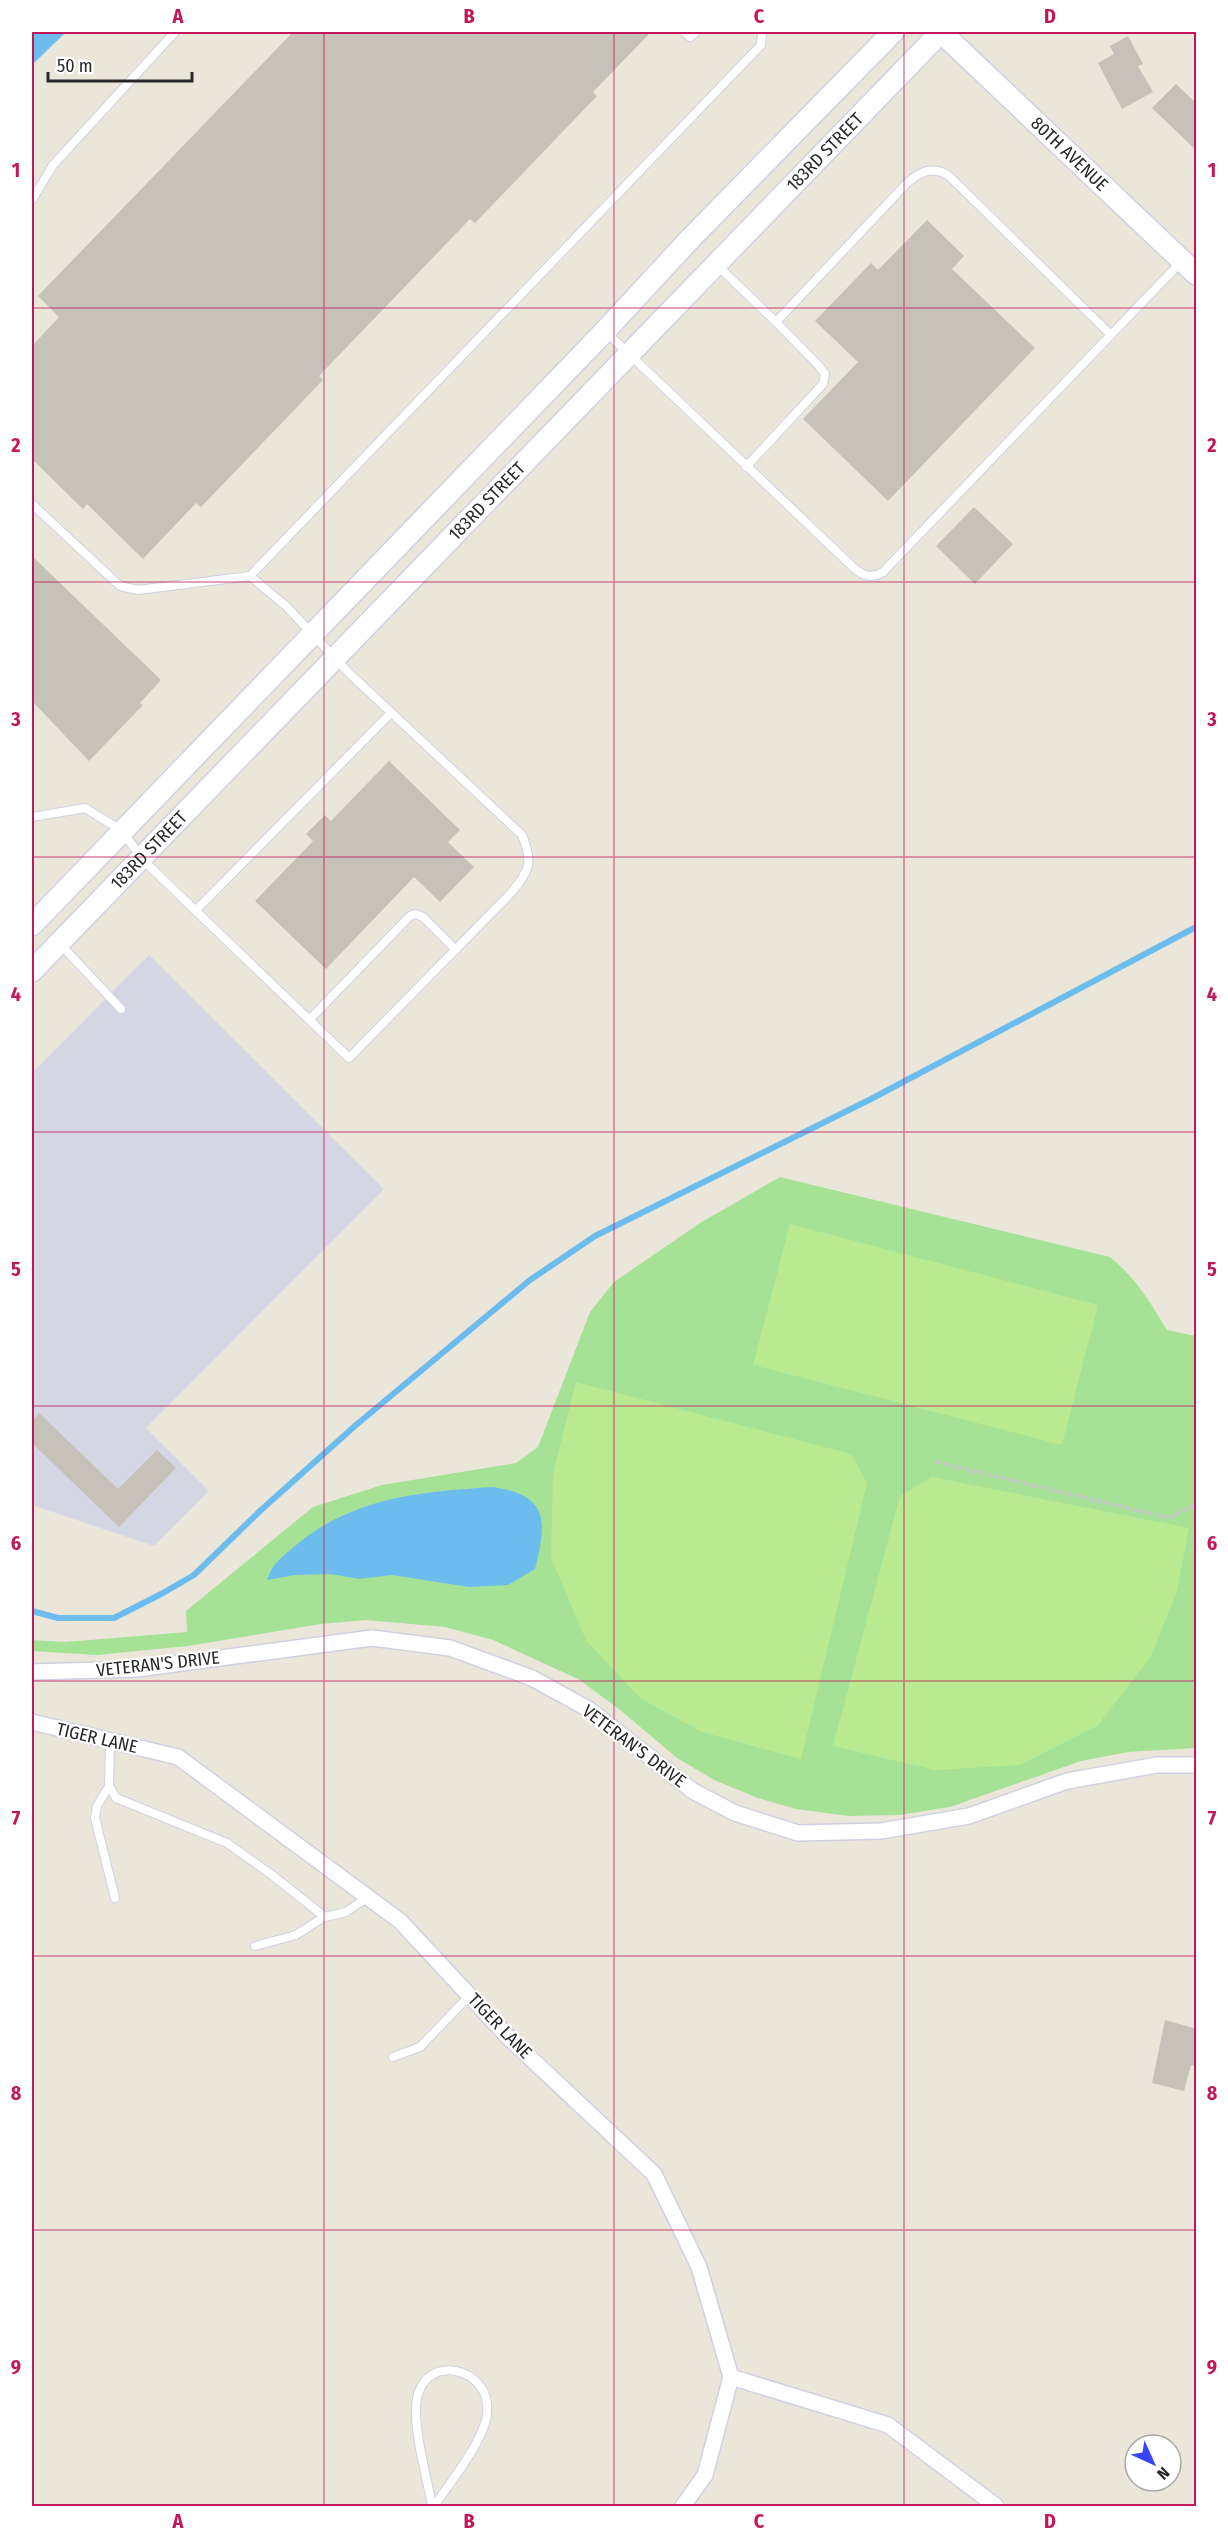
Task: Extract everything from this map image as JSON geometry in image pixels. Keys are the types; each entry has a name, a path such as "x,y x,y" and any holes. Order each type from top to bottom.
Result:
{"street":[{"name":"183RD STREET","path":"32,925 121,830 605,331 690,239 893,32"},
{"name":"183RD STREET","path":"32,971 941,32"},
{"name":"80TH AVENUE","path":"941,32 1189,267"},
{"name":"VETERAN'S DRIVE","path":"32,1672 137,1669 372,1638 450,1648 532,1678 590,1710 693,1791 735,1813 798,1833 881,1831 969,1816 1067,1781 1157,1765 1197,1766"},
{"name":"TIGER LANE","path":"32,1722 178,1757 400,1921 509,2038 654,2174 699,2267 731,2377"},
{"path":"683,2506 705,2475 731,2377 888,2425 996,2506"}],"lane":[{"path":"32,200 53,165 175,32"},
{"path":"684,32 690,37 696,32"},
{"path":"32,504 120,586 138,590 250,576 761,45 762,32"},
{"path":"776,322 907,183 928,170 938,170 948,175 1111,335"},
{"path":"717,265 825,374 823,384 746,467"},
{"path":"605,331 861,574 876,576 900,554 1111,335 1189,267"},
{"path":"32,817 85,808 121,830 142,858 349,1058 511,893 527,872 530,855 522,835 391,713 313,632 250,576"},
{"path":"196,910 391,713"},
{"path":"310,1019 410,916 415,914 423,917 456,950"},
{"path":"59,943 121,1009"},
{"path":"110,1741 109,1786 97,1806 95,1818 116,1898"},
{"path":"109,1786 117,1798 227,1843 273,1875 324,1917"},
{"path":"255,1946 296,1935 324,1917 335,1917 346,1912 368,1897"},
{"path":"393,2057 420,2047 470,1995"},
{"path":"449,2368 466,2374 478,2385 486,2402 486,2419 479,2437 433,2506 416,2411 421,2386 432,2374 449,2368"}],"path":[{"path":"936,1462 1169,1518 1197,1504"}],"shaded area":[{"path":"149,955 384,1189 146,1428 209,1491 154,1546 32,1505 32,1073"}],"green space":[{"path":"780,1177 1110,1257 1135,1282 1167,1330 1196,1336 1196,1748 1128,1752 1081,1761 950,1807 899,1815 849,1816 796,1809 758,1798 714,1780 677,1758 619,1709 578,1679 493,1640 445,1627 366,1620 321,1624 188,1646 97,1655 32,1651 32,1640 65,1642 187,1632 186,1611 313,1507 382,1485 516,1463 538,1447 590,1312 614,1282 700,1223"},
{"path":"790,1224 1098,1305 1062,1445 753,1365"},
{"path":"576,1382 851,1454 867,1483 801,1759 702,1732 640,1698 586,1640 551,1558 553,1474"},
{"path":"932,1477 1189,1528 1177,1591 1150,1658 1097,1726 1020,1765 935,1770 833,1746 900,1496"}],"water":[{"path":"32,32 66,32 32,65"},
{"path":"492,1487 524,1496 534,1504 542,1524 535,1569 508,1585 469,1587 392,1575 359,1579 331,1574 295,1575 267,1580 275,1565 295,1546 340,1517 364,1507 413,1495"}],"building":[{"path":"293,32 651,32 593,92 597,96 475,223 470,219 319,376 323,380 201,507 196,503 143,559 87,504 83,509 32,459 32,346 59,317 38,296"},
{"path":"1128,36 1143,64 1138,66 1153,92 1122,109 1098,63 1114,54 1110,46"},
{"path":"1176,84 1197,104 1197,151 1152,108"},
{"path":"927,220 964,256 952,269 1035,348 888,501 803,419 858,362 815,321 871,263 878,270"},
{"path":"974,507 1013,544 975,584 936,546"},
{"path":"32,556 161,680 140,703 143,705 89,761 32,701"},
{"path":"389,761 460,830 448,842 474,867 440,902 414,877 326,969 255,901 313,841 306,834 325,815 331,821"},
{"path":"39,1413 118,1489 157,1450 176,1468 119,1527 32,1443 32,1421"},
{"path":"1165,2020 1197,2029 1197,2066 1191,2065 1184,2091 1152,2083"}],"waterway":[{"path":"32,1611 58,1618 114,1618 194,1575 261,1510 356,1425 530,1280 595,1236 871,1099 1196,927"}]}
